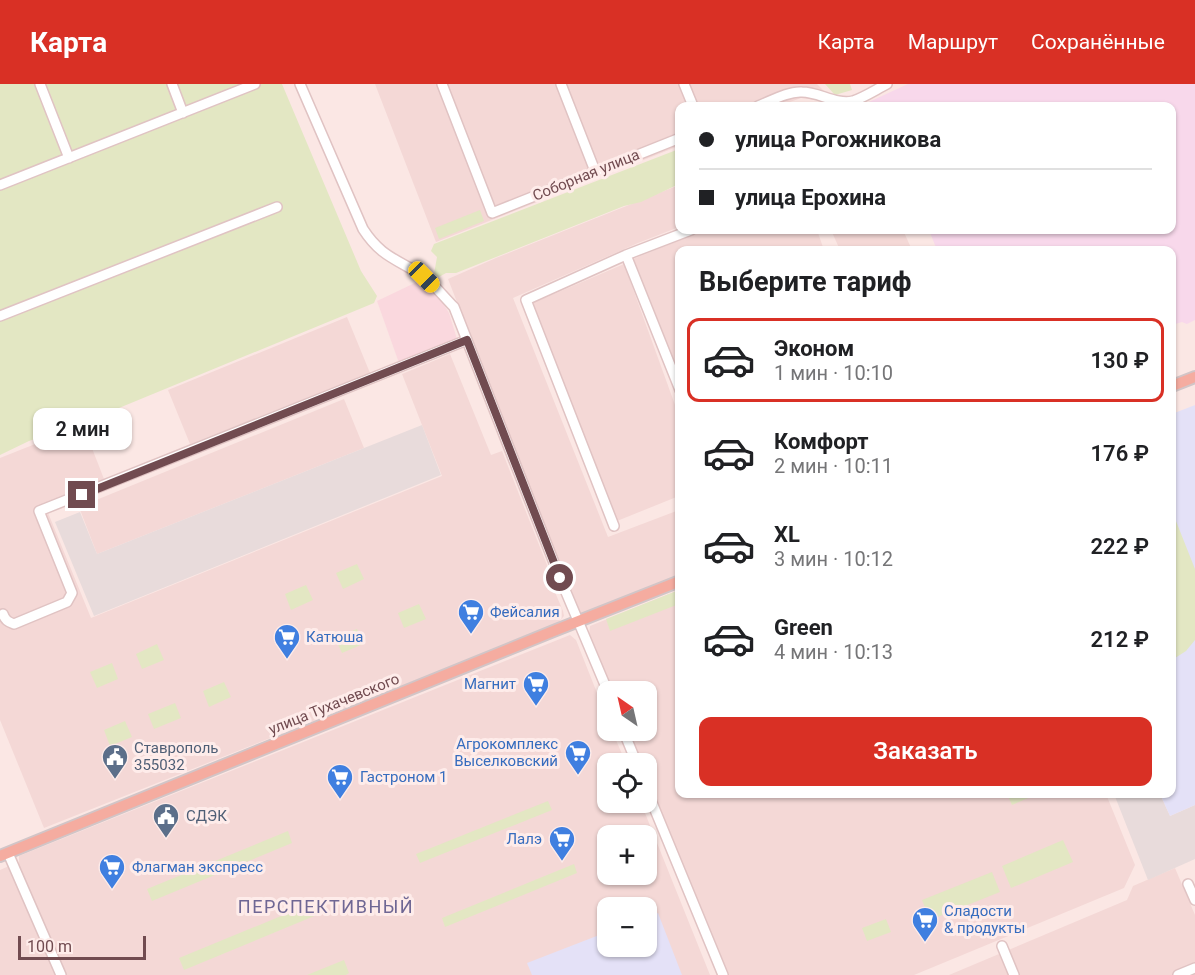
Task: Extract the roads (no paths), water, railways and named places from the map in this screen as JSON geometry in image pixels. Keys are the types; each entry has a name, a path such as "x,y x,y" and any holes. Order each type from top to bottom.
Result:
{"main road":[{"path":"1176,384 1195,377"},
{"name":"улица Тухачевского","path":"4,854 675,583"}],"street":[{"path":"40,84 69,158"},
{"path":"172,84 183,113"},
{"path":"0,185 255,84"},
{"path":"300,84 363,229 371,242 383,253 424,277 454,307 603,681"},
{"name":"Соборная улица","path":"442,84 492,213 675,140"},
{"path":"561,84 595,171"},
{"path":"684,84 691,102"},
{"path":"852,102 887,84"},
{"path":"768,102 812,88 843,102"},
{"path":"0,316 277,207"},
{"path":"614,526 526,300 626,255 681,234"},
{"path":"626,255 675,378"},
{"path":"3,614 9,623 14,624 67,602 72,594 39,511 467,340"},
{"path":"656,813 723,975"},
{"path":"4,854 61,975"},
{"path":"1188,884 1195,900"},
{"path":"1002,946 1014,975"},
{"path":"1178,975 1195,968"}],"place":[{"name":"Фейсалия","path":"471,635"},
{"name":"Катюша","path":"287,660"},
{"name":"Магнит","path":"536,707"},
{"name":"Агрокомплекс Выселковский","path":"578,776"},
{"name":"Ставрополь 355032","path":"115,780"},
{"name":"Гастроном 1","path":"340,800"},
{"name":"СДЭК","path":"166,839"},
{"name":"Лалэ","path":"562,862"},
{"name":"Флагман экспресс","path":"112,890"},
{"name":"Сладости & продукты","path":"925,943"}],"district":[{"name":"ПЕРСПЕКТИВНЫЙ","path":"326,907"}]}
